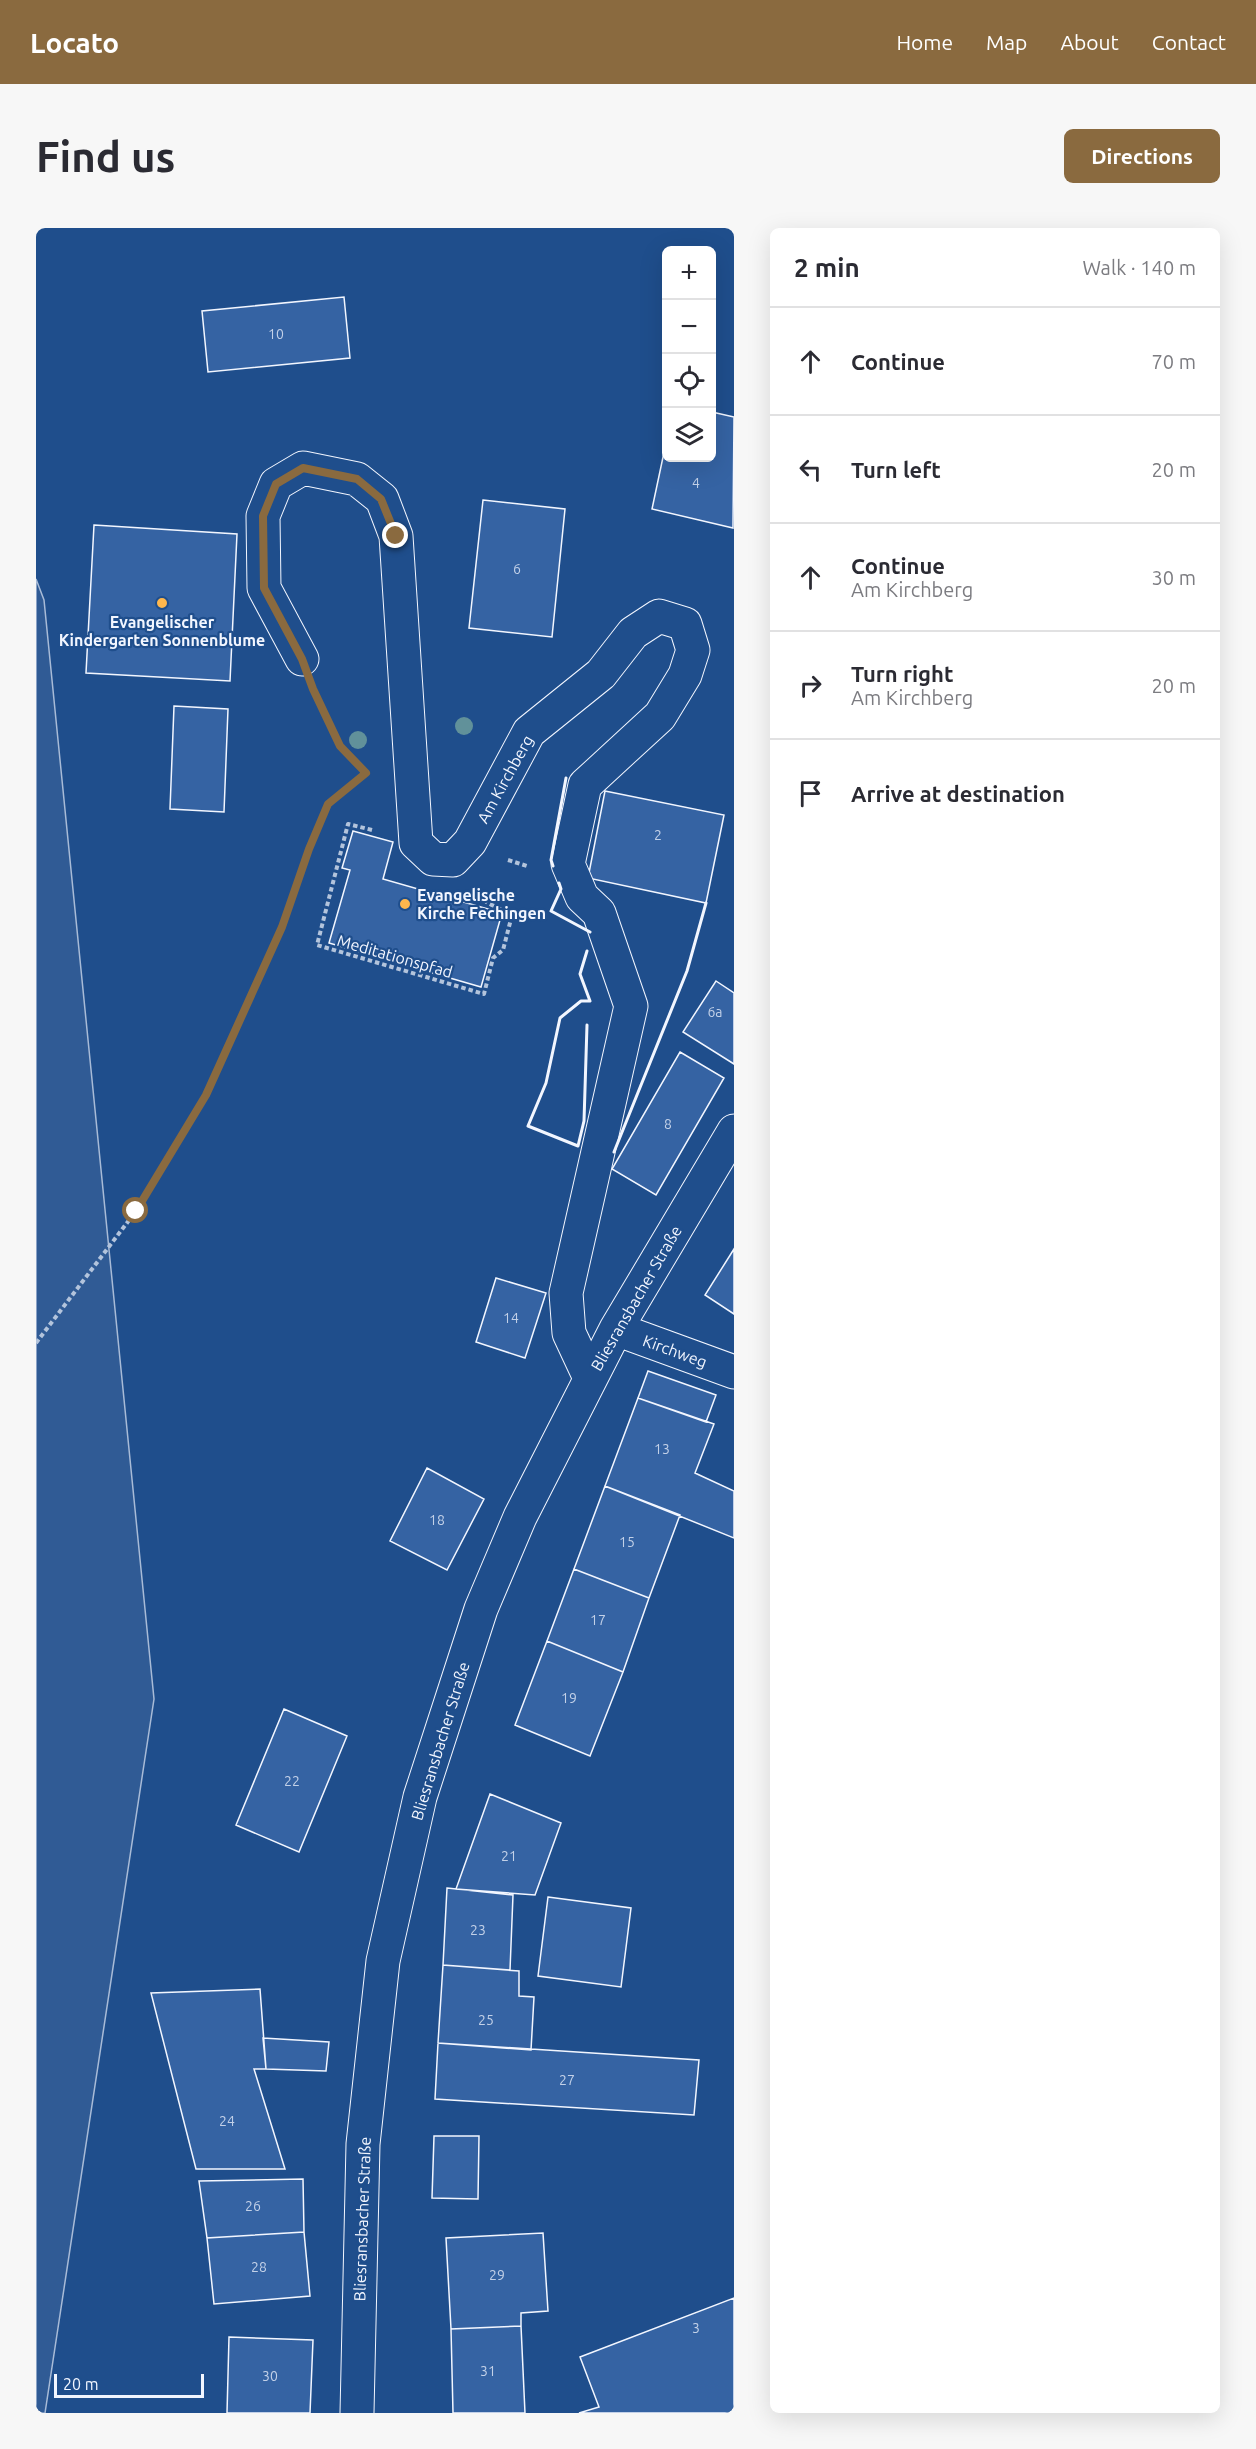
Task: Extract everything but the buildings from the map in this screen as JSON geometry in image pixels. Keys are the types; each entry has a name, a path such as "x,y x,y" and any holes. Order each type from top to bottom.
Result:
{"street":[{"name":"Am Kirchberg","path":"302,659 264,588 263,516 276,484 303,468 357,479 381,499 396,536 416,843 433,859 453,860 470,842 529,732 601,674 633,633 659,616 685,624 693,650 686,675 660,716 585,785 568,864 582,897 599,913 631,1006 566,1293 569,1333 590,1378"},
{"name":"Bliesransbacher Straße","path":"357,2413 363,2144 386,1950 420,1797 481,1609 520,1517 616,1329 734,1131"},
{"name":"Kirchweg","path":"616,1329 734,1372"}],"path":[{"path":"36,1343 136,1211 206,1095 282,927 309,849 328,804 366,773 340,746 313,689 302,659"},
{"name":"Meditationspfad","path":"382,833 348,824 317,945 484,994 493,958 503,950 511,918 504,909 494,906"}],"shaded area":[{"path":"36,579 44,600 154,1699 45,2413 36,2413"}],"wall":[{"path":"553,866 551,860 566,778"},
{"path":"559,883 561,889 551,911 590,932"},
{"path":"614,1152 687,971 706,903"},
{"path":"587,951 580,974 590,1001 581,1001 560,1018 546,1083 528,1126 578,1146 584,1121 587,1025"}],"place":[{"name":"Evangelischer Kindergarten Sonnenblume","path":"162,603"},
{"name":"Evangelische Kirche Fechingen","path":"405,904"}],"route":[{"path":"136,1211 206,1095 282,927 309,849 328,804 366,773 340,746 313,689 302,659 264,588 263,516 276,484 303,468 357,479 381,499 396,536"}]}
